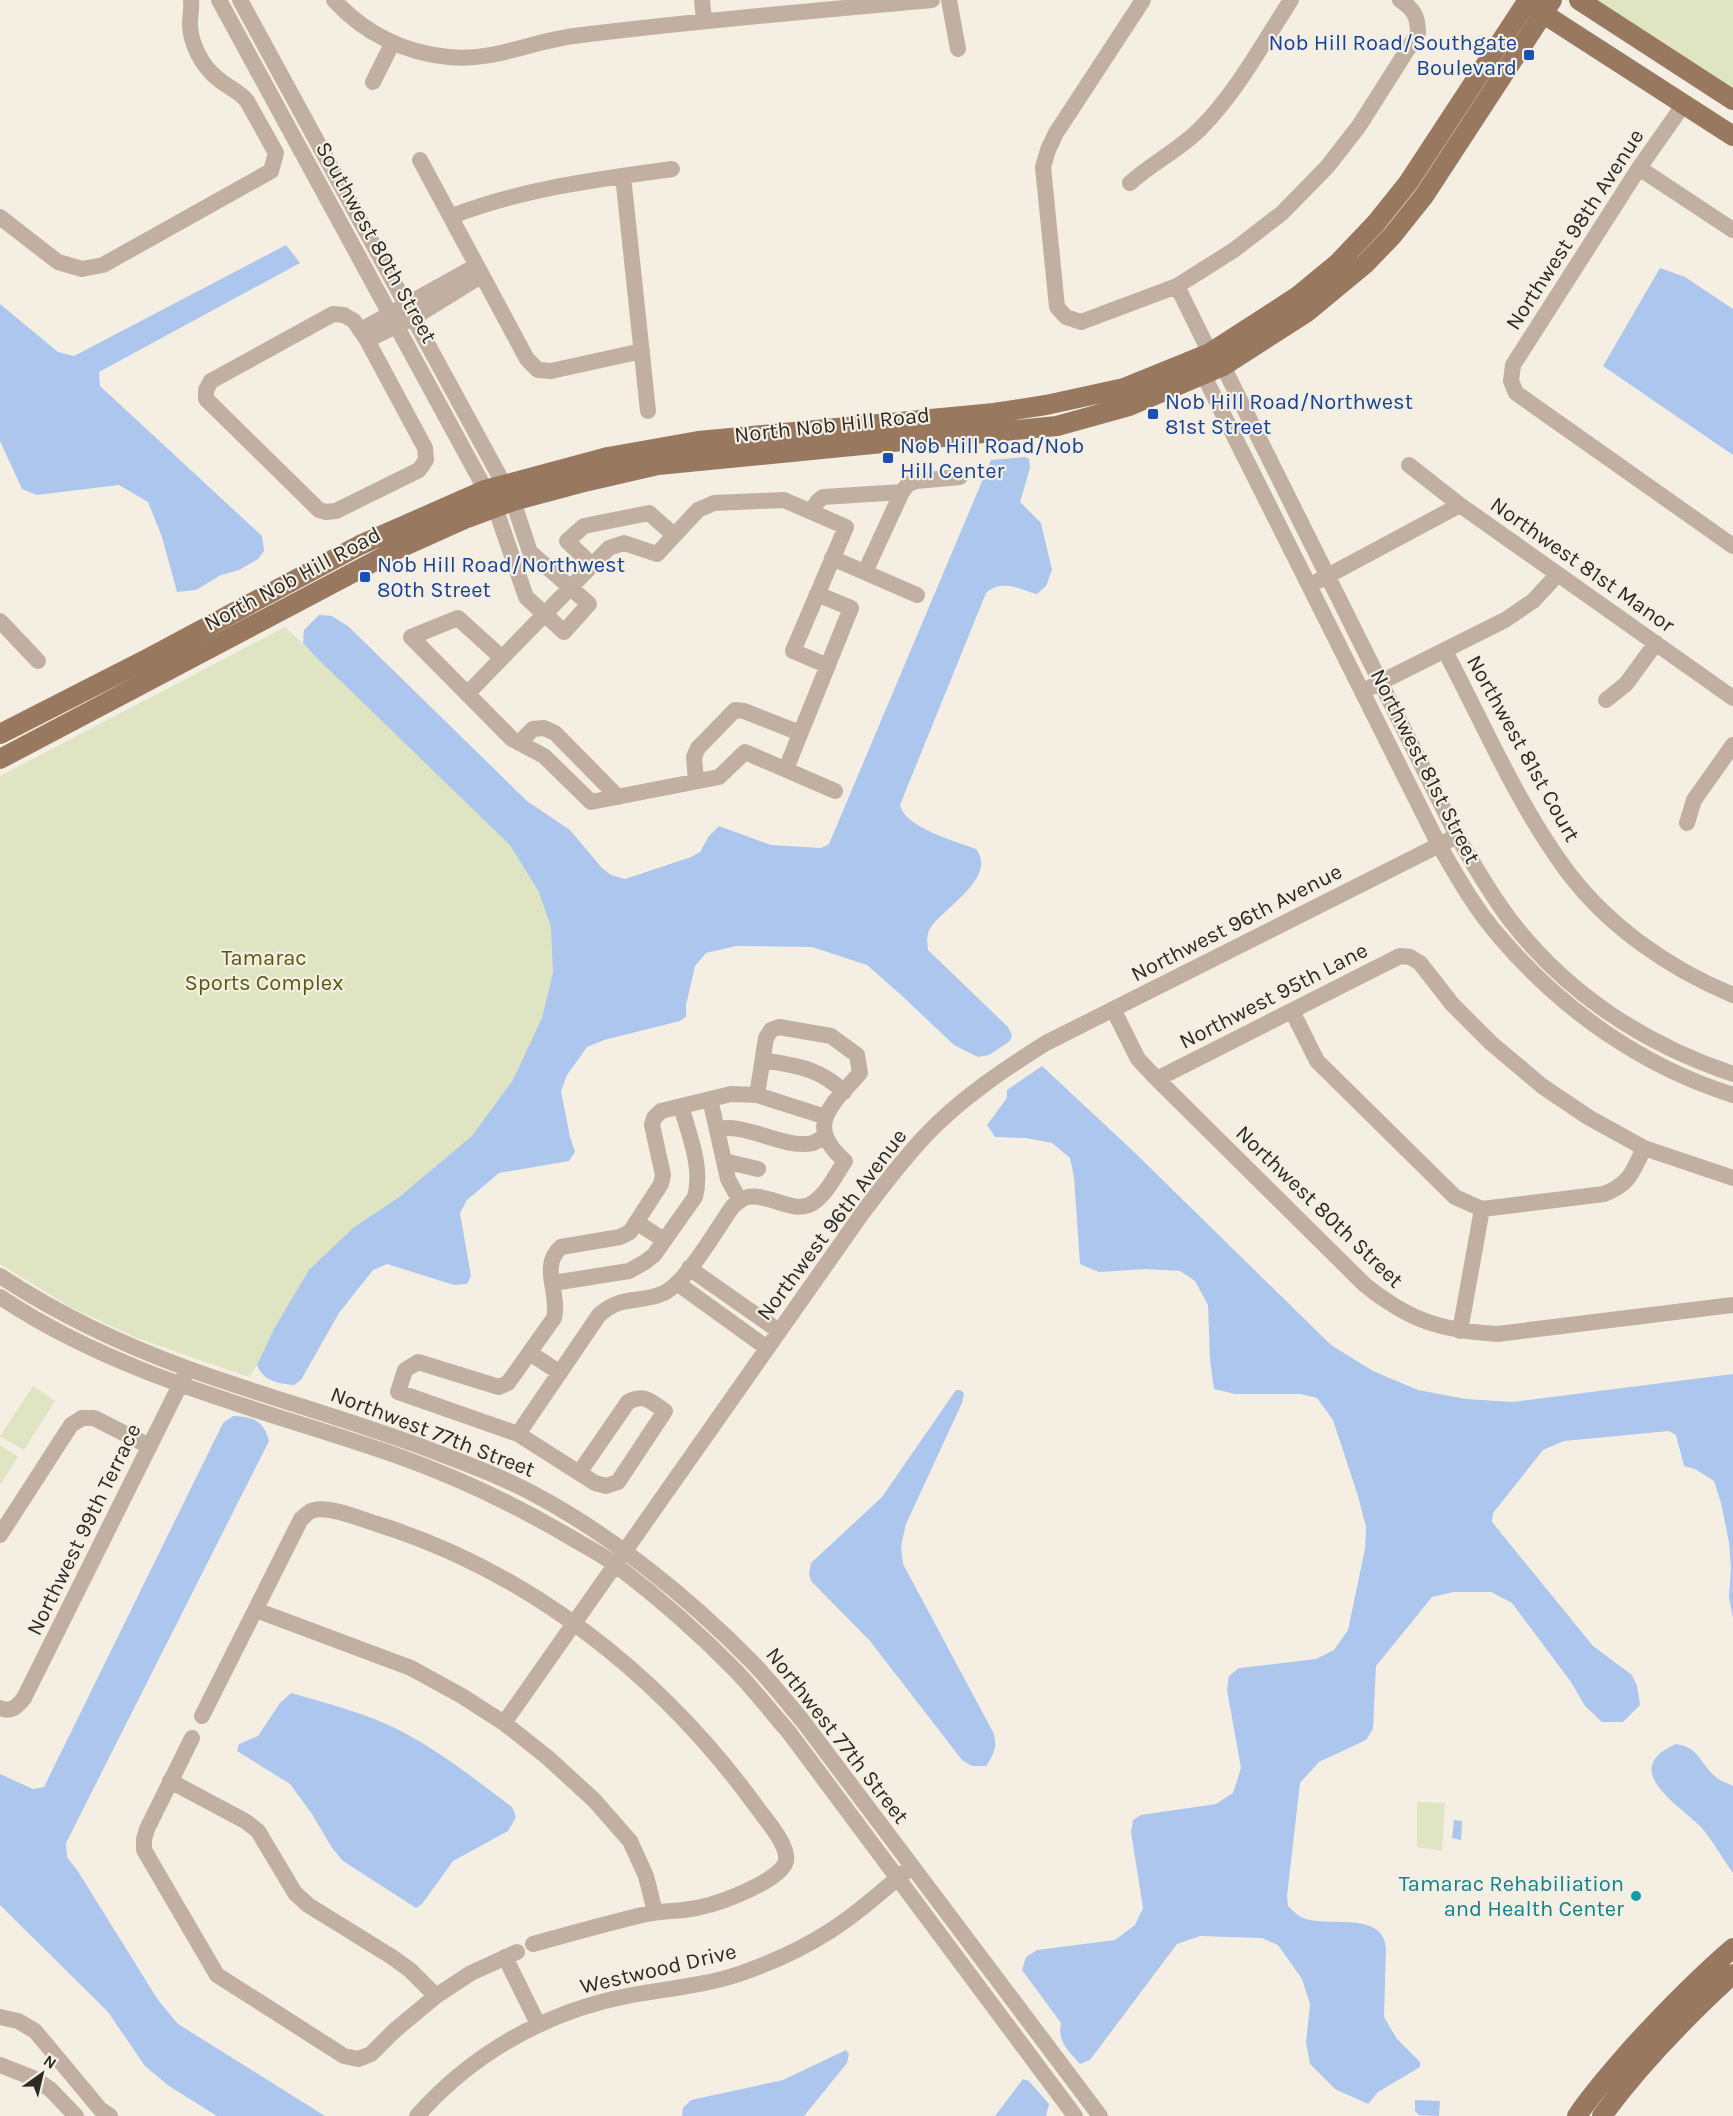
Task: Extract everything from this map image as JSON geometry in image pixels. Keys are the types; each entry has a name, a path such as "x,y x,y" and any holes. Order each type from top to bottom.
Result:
{"main road":[{"path":"1579,0 1733,100"},
{"path":"1526,1 1548,7 1733,136"},
{"name":"North Nob Hill Road","path":"0,759 499,495 580,483 658,465 1057,426 1129,406 1204,376 1216,359 1338,263 1376,224 1408,183 1526,1"},
{"name":"North Nob Hill Road","path":"0,734 149,658 360,545 608,457 698,441 1046,405 1124,387 1216,359 1307,312 1365,264 1392,236 1424,196 1548,7"},
{"path":"1577,2116 1602,2081 1660,2017 1695,1981 1733,1948"},
{"path":"1602,2116 1665,2039 1733,1974"}],"street":[{"path":"0,217 58,262 82,269 103,265 272,171 276,153 247,101 241,94 216,78 207,68 193,43 190,20 191,0"},
{"name":"Southwest 80th Street","path":"219,0 394,320 499,495"},
{"name":"Southwest 80th Street","path":"240,0 409,312 499,495"},
{"path":"334,0 368,30 392,44 450,58 478,57 566,37 704,20 932,0"},
{"path":"702,0 704,20"},
{"path":"949,0 958,49"},
{"path":"1143,0 1056,134 1043,167 1058,307 1066,316 1081,322 1177,286 1234,250 1282,213 1327,167 1359,126 1418,33 1418,19 1400,0"},
{"path":"1130,183 1146,168 1169,154 1199,130 1222,104 1291,0"},
{"path":"373,82 392,44"},
{"name":"Northwest 98th Avenue","path":"1684,104 1639,168 1513,365 1511,381 1516,393 1733,546"},
{"path":"420,160 527,359 538,369 551,371 642,351"},
{"path":"452,216 474,208 571,183 672,168"},
{"path":"1639,168 1733,230"},
{"path":"623,176 648,411"},
{"path":"364,335 450,288 458,296 469,291 478,271"},
{"name":"Northwest 81st Street","path":"1177,286 1327,576 1457,836 1486,886 1512,922 1544,959 1578,990 1613,1017 1699,1063 1733,1075"},
{"path":"333,314 344,315 354,321 364,335 425,448 426,460 419,470 336,511 326,512 319,510 206,399 206,390 211,381 333,314"},
{"name":"Northwest 81st Street","path":"1204,376 1439,845 1469,895 1497,935 1568,1005 1603,1032 1649,1060 1730,1094"},
{"name":"Northwest 81st Manor","path":"1409,465 1460,505 1733,698"},
{"path":"865,572 902,492 908,484 916,481 960,477"},
{"path":"811,512 823,497 902,492"},
{"path":"499,495 530,552 589,604 564,632 526,597 499,495"},
{"path":"467,694 609,548 624,543 657,554 698,510 714,503 783,500 846,527 793,651 828,666"},
{"path":"1309,586 1460,505"},
{"path":"592,565 567,540 584,525 649,513 674,535"},
{"path":"832,558 917,595"},
{"path":"1362,691 1505,620 1533,601 1558,574"},
{"path":"786,769 851,608 817,594"},
{"path":"502,658 458,618 411,637 512,739 543,756 591,802 719,777 745,752 835,791"},
{"path":"0,621 38,661"},
{"path":"1606,700 1626,684 1656,643"},
{"name":"Northwest 81st Court","path":"1445,651 1533,822 1565,869 1596,905 1631,936 1665,961 1704,983 1733,995"},
{"path":"696,781 694,757 698,748 735,710 744,711 800,733"},
{"path":"519,743 533,729 544,728 555,733 618,797"},
{"path":"1687,823 1694,800 1733,745"},
{"name":"Northwest 96th Avenue","path":"504,1723 886,1181 926,1134 1004,1070 1046,1043 1457,836"},
{"name":"Northwest 95th Lane","path":"1157,1079 1400,956 1410,957 1420,963 1452,1004 1491,1043 1542,1086 1588,1117 1644,1148"},
{"name":"Northwest 80th Street","path":"1113,1009 1138,1059 1157,1079 1365,1285 1390,1305 1418,1319 1460,1331 1497,1335 1733,1305"},
{"path":"1292,1011 1317,1061 1455,1197 1482,1209 1604,1194 1620,1188 1644,1148 1733,1178"},
{"path":"518,1434 599,1315 619,1302 656,1296 671,1289 689,1268 732,1206 757,1196 799,1206 810,1205 821,1195 845,1161 830,1145 823,1130 829,1109 860,1073 857,1055 831,1036 779,1027 771,1030 766,1038 757,1095"},
{"path":"763,1060 813,1070 836,1084 844,1092"},
{"path":"1730,1094 1733,1075"},
{"path":"579,1473 628,1402 644,1397 665,1412 618,1482 606,1486 595,1483 579,1473 518,1434 398,1392 405,1370 418,1362 499,1387 508,1383 554,1318 556,1308 550,1262 554,1253 561,1247 620,1237 630,1232 661,1184 663,1175 652,1125 654,1118 661,1111 731,1094 757,1095 826,1117"},
{"path":"710,1099 729,1179 740,1201"},
{"path":"553,1283 629,1271 654,1255 695,1197 699,1179 681,1106"},
{"path":"717,1129 736,1129 800,1143 812,1143 826,1136"},
{"path":"724,1161 758,1169"},
{"path":"1460,1331 1482,1209"},
{"path":"636,1222 664,1240"},
{"path":"689,1268 779,1331"},
{"name":"Northwest 77th Street","path":"0,1276 26,1293 80,1321 143,1350 188,1368 403,1439 483,1470 532,1492 589,1526 738,1673 788,1731 1076,2116"},
{"path":"677,1284 767,1348"},
{"path":"710,1307 712,1301 722,1291"},
{"name":"Northwest 77th Street","path":"0,1297 53,1329 98,1351 180,1385 397,1456 476,1487 619,1558 696,1609 751,1661 802,1720 1100,2116"},
{"path":"530,1353 560,1373"},
{"name":"Northwest 99th Terrace","path":"8,1708 24,1698 188,1368"},
{"path":"0,1535 71,1425 82,1418 94,1418 149,1446"},
{"path":"202,1716 300,1519 312,1510 326,1509 385,1527 448,1551 513,1583 575,1623 637,1673 688,1723 733,1775 784,1845 786,1860 780,1872 748,1890 700,1907 655,1912 533,1944"},
{"path":"256,1610 411,1668 462,1696 504,1723 547,1757 594,1800 630,1841 646,1876 655,1912"},
{"path":"192,1738 144,1839 144,1850 217,1975 344,2056 358,2060 371,2054 394,2031 436,1996 471,1973 511,1954 538,2024"},
{"path":"170,1781 245,1821 258,1831 295,1893 308,1905 410,1970 436,1996"},
{"name":"Westwood Drive","path":"417,2116 433,2098 465,2070 496,2047 538,2024 581,2007 738,1974 785,1956 831,1931 912,1866"},
{"path":"0,2017 18,2020 35,2031 100,2109 110,2116"},
{"path":"0,2065 33,2078 50,2089 68,2113"}],"green space":[{"path":"1596,0 1733,0 1733,90"},
{"name":"Tamarac Sports Complex","path":"285,627 462,791 515,845 544,894 558,938 551,1014 509,1098 257,1365 249,1377 137,1338 70,1307 0,1264 0,776"},
{"path":"33,1386 55,1401 24,1450 0,1436"},
{"path":"0,1445 18,1457 0,1485"},
{"path":"1417,1802 1445,1803 1442,1851 1417,1847"}],"water":[{"path":"286,245 300,263 99,372 100,386 262,536 264,551 258,559 239,570 221,575 196,590 177,592 162,537 148,502 119,485 37,495 22,489 0,441 0,304 58,352 74,356"},
{"path":"1660,268 1685,277 1733,309 1733,455 1603,366"},
{"path":"1026,457 1029,459 1030,468 1020,502 1041,523 1052,570 1046,586 1037,594 1005,586 986,593 900,805 904,813 921,827 976,849 981,860 975,881 931,927 927,941 928,950 1008,1027 1012,1035 1010,1041 989,1055 978,1057 954,1045 867,965 812,947 736,946 706,953 695,966 686,1005 686,1017 680,1021 604,1040 587,1047 567,1075 561,1091 575,1152 569,1161 499,1173 467,1200 460,1213 471,1276 467,1284 454,1285 387,1264 373,1270 339,1313 301,1380 294,1385 272,1381 263,1375 257,1365 274,1329 309,1270 353,1228 398,1198 472,1136 513,1080 542,1018 553,973 551,927 539,892 510,845 318,659 303,643 304,630 319,615 332,616 349,627 527,801 570,830 602,868 611,875 625,879 691,857 700,852 709,836 719,826 771,845 821,848 829,844 991,460"},
{"path":"1042,1066 1132,1150 1331,1345 1373,1371 1418,1390 1466,1399 1513,1402 1733,1374 1733,1618 1729,1597 1731,1568 1729,1542 1714,1481 1695,1469 1684,1466 1676,1435 1669,1431 1564,1441 1543,1450 1493,1513 1492,1522 1593,1646 1632,1675 1637,1686 1640,1705 1623,1722 1602,1722 1585,1706 1571,1682 1512,1603 1491,1592 1454,1592 1432,1597 1376,1666 1373,1729 1366,1740 1319,1762 1300,1783 1287,1896 1288,1906 1303,1918 1314,1921 1365,1924 1383,1936 1386,1948 1384,2017 1397,2039 1420,2062 1420,2067 1378,2092 1368,2104 1335,2089 1310,2064 1306,2043 1310,2004 1302,1979 1278,1945 1262,1938 1200,1936 1177,1944 1090,2060 1080,2064 1062,2041 1061,2023 1022,1970 1026,1957 1037,1950 1115,1940 1135,1925 1143,1908 1131,1832 1133,1820 1141,1815 1216,1804 1233,1793 1241,1768 1227,1690 1229,1676 1239,1668 1316,1659 1334,1650 1348,1630 1365,1549 1366,1527 1333,1420 1317,1398 1301,1394 1235,1394 1214,1389 1210,1360 1208,1305 1195,1281 1180,1271 1146,1269 1099,1272 1080,1264 1074,1177 1070,1158 1052,1143 1026,1138 995,1137 987,1125 1007,1098 1007,1090"},
{"path":"956,1390 961,1390 964,1394 962,1403 906,1524 901,1546 903,1564 993,1732 994,1750 986,1766 972,1766 962,1760 870,1641 811,1581 809,1574 811,1563 882,1497"},
{"path":"233,1416 257,1421 264,1428 269,1441 66,1843 67,1857 158,2000 178,2024 325,2116 217,2116 169,2086 145,2066 108,2012 0,1905 0,1774 33,1789 44,1787 223,1423"},
{"path":"291,1693 375,1719 430,1748 512,1807 516,1817 508,1831 453,1861 422,1904 416,1908 343,1861 290,1784 237,1751 239,1744 258,1736 280,1703"},
{"path":"1676,1744 1695,1752 1711,1772 1733,1786 1733,1873 1701,1827 1668,1797 1652,1775 1652,1764 1659,1754"},
{"path":"1454,1820 1462,1821 1461,1840 1452,1838"},
{"path":"846,2050 849,2054 847,2063 804,2116 682,2116 683,2108 691,2100 783,2080"},
{"path":"1023,2079 1029,2081 1049,2104 1046,2116 995,2116"},
{"path":"1415,2100 1440,2101 1439,2116 1419,2115 1415,2111"}],"place":[{"name":"Nob Hill Road/Southgate Boulevard","path":"1529,55"},
{"name":"Nob Hill Road/Northwest 81st Street","path":"1153,414"},
{"name":"Nob Hill Road/Nob Hill Center","path":"888,458"},
{"name":"Nob Hill Road/Northwest 80th Street","path":"365,577"},
{"name":"Tamarac Rehabiliation and Health Center","path":"1636,1896"}]}
